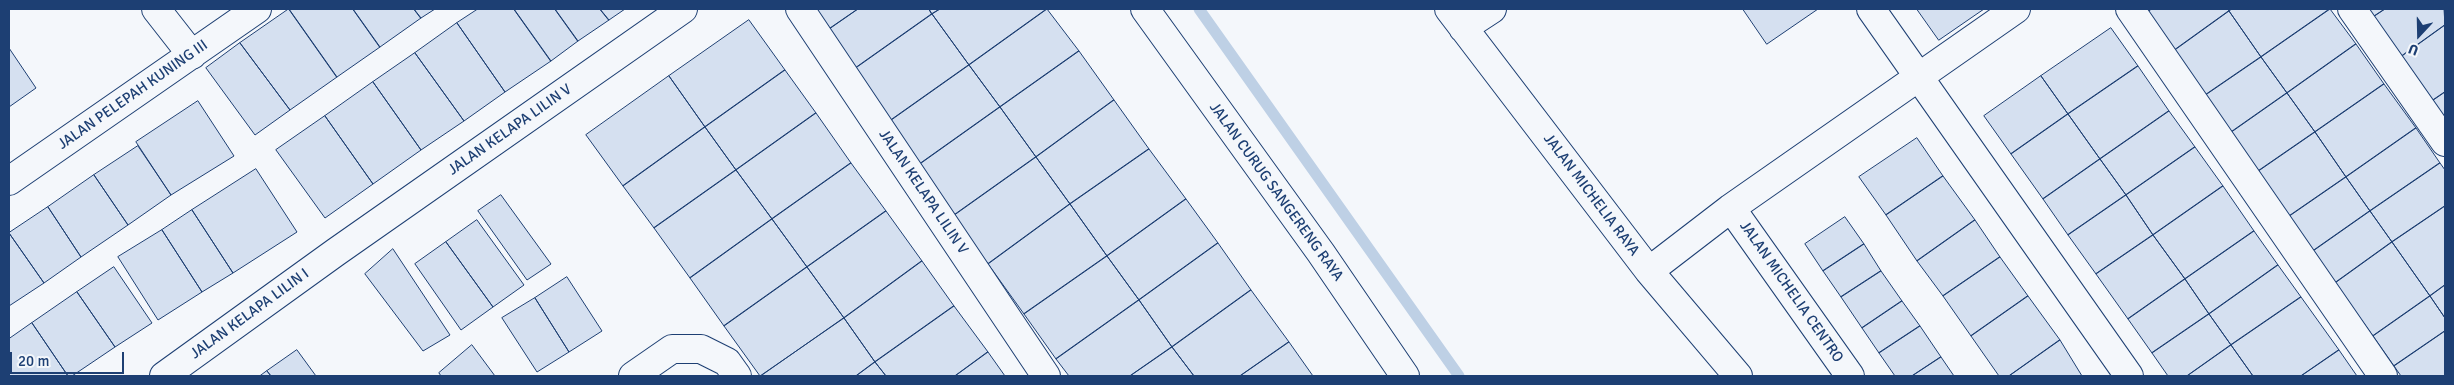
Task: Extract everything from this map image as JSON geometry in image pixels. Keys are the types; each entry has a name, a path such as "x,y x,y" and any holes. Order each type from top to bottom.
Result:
{"street":[{"path":"156,9 192,55"},
{"name":"JALAN PELEPAH KUNING III","path":"9,181 257,9"},
{"name":"JALAN KELAPA LILIN V","path":"336,252 683,9"},
{"name":"JALAN KELAPA LILIN V","path":"800,9 1046,376"},
{"name":"JALAN CURUG SANGERENG RAYA","path":"1145,9 1321,252 1405,376"},
{"path":"1456,18 1492,9"},
{"path":"1871,9 2130,376"},
{"path":"1649,271 1731,208 2016,9"},
{"path":"2130,9 2383,376"},
{"path":"2352,9 2445,142"},
{"name":"JALAN MICHELIA RAYA","path":"1456,18 1649,271 1738,376"},
{"name":"JALAN MICHELIA CENTRO","path":"1731,208 1850,376"},
{"name":"JALAN KELAPA LILIN I","path":"164,376 336,252"},
{"path":"634,376 672,349 701,349 727,362 737,376"}],"building":[{"path":"289,9 337,77 290,110 240,43"},
{"path":"289,9 353,9 380,47 337,77"},
{"path":"353,9 414,9 421,18 380,47"},
{"path":"414,9 435,9 421,18"},
{"path":"478,9 514,9 551,61 505,92 457,23"},
{"path":"514,9 555,9 578,41 551,61"},
{"path":"555,9 600,9 609,20 578,41"},
{"path":"600,9 625,9 609,20"},
{"path":"804,9 858,9 822,34"},
{"path":"858,9 929,9 932,14 850,72 822,34"},
{"path":"929,9 940,9 932,14"},
{"path":"940,9 1047,9 969,65 932,14"},
{"path":"1047,9 1079,51 1000,107 969,65"},
{"path":"1743,9 1818,9 1767,44"},
{"path":"1917,9 1984,9 1939,40"},
{"path":"2152,9 2228,9 2229,11 2172,52 2145,14"},
{"path":"2233,9 2330,9 2261,57 2229,11"},
{"path":"2330,9 2356,44 2287,93 2261,57"},
{"path":"2359,9 2385,9 2367,21"},
{"path":"2385,9 2444,9 2445,25 2395,61 2367,21"},
{"path":"2229,11 2261,57 2204,96 2172,52"},
{"path":"932,14 969,65 887,123 850,72"},
{"path":"749,20 785,70 705,127 669,76"},
{"path":"457,23 505,92 464,121 415,53"},
{"path":"2445,25 2445,92 2426,105 2395,61"},
{"path":"2111,28 2138,66 2068,114 2041,76"},
{"path":"240,43 290,110 255,135 206,68"},
{"path":"2356,44 2384,84 2315,132 2287,93"},
{"path":"9,48 36,88 9,107"},
{"path":"1079,51 1114,100 1036,157 1000,107"},
{"path":"415,53 464,121 421,150 373,82"},
{"path":"2261,57 2287,93 2230,133 2204,96"},
{"path":"969,65 1000,107 917,166 887,123"},
{"path":"2138,66 2169,111 2100,159 2068,114"},
{"path":"785,70 816,113 736,170 705,127"},
{"path":"669,76 705,127 623,186 586,135"},
{"path":"2041,76 2068,114 2011,154 1984,116"},
{"path":"373,82 421,150 373,184 325,116"},
{"path":"2384,84 2416,128 2346,177 2315,132"},
{"path":"2445,92 2445,132 2426,105"},
{"path":"2287,93 2315,132 2257,172 2230,133"},
{"path":"1114,100 1149,149 1070,204 1036,157"},
{"path":"198,101 234,156 171,195 136,142"},
{"path":"1000,107 1036,157 953,216 917,166"},
{"path":"2169,111 2195,147 2126,195 2100,159"},
{"path":"816,113 851,163 772,219 736,170"},
{"path":"2068,114 2100,159 2043,199 2011,154"},
{"path":"325,116 373,184 325,218 276,150"},
{"path":"705,127 736,170 654,228 623,186"},
{"path":"2416,128 2440,163 2370,211 2346,177"},
{"path":"2315,132 2346,177 2288,217 2257,172"},
{"path":"1917,138 1943,176 1886,215 1859,177"},
{"path":"138,146 171,195 128,225 94,175"},
{"path":"2195,147 2223,186 2153,235 2126,195"},
{"path":"1149,149 1186,199 1107,256 1070,204"},
{"path":"1036,157 1070,204 988,264 953,216"},
{"path":"2100,159 2126,195 2068,235 2043,199"},
{"path":"851,163 886,211 807,267 772,219"},
{"path":"2440,163 2445,170 2445,206 2392,242 2370,211"},
{"path":"256,169 297,232 233,273 192,210"},
{"path":"736,170 772,219 690,278 654,228"},
{"path":"94,175 128,225 81,257 48,207"},
{"path":"1943,176 1975,220 1917,261 1886,215"},
{"path":"2346,177 2370,211 2313,251 2288,217"},
{"path":"2223,186 2254,231 2185,279 2153,235"},
{"path":"501,195 551,264 527,280 478,211"},
{"path":"2126,195 2153,235 2096,274 2068,235"},
{"path":"1186,199 1218,243 1139,300 1107,256"},
{"path":"1070,204 1107,256 1024,314 988,264"},
{"path":"2445,206 2445,285 2430,296 2392,242"},
{"path":"48,207 81,257 44,283 9,233"},
{"path":"192,210 233,273 202,292 162,230"},
{"path":"886,211 922,261 844,318 807,267"},
{"path":"2370,211 2392,242 2335,283 2313,251"},
{"path":"1845,217 1864,244 1823,271 1805,244"},
{"path":"772,219 807,267 724,326 690,278"},
{"path":"477,220 524,285 493,307 446,242"},
{"path":"1975,220 2000,257 1943,296 1917,261"},
{"path":"162,230 202,292 158,320 118,257"},
{"path":"2254,231 2278,265 2209,314 2185,279"},
{"path":"9,233 44,283 9,306"},
{"path":"2153,235 2185,279 2128,319 2096,274"},
{"path":"446,242 493,307 461,330 415,264"},
{"path":"2392,242 2430,296 2373,336 2335,283"},
{"path":"1218,243 1251,290 1172,347 1139,300"},
{"path":"1864,244 1881,271 1841,297 1823,271"},
{"path":"393,249 450,335 423,351 365,274"},
{"path":"1107,256 1139,300 1056,359 1024,314"},
{"path":"2000,257 2028,296 1971,336 1943,296"},
{"path":"922,261 954,306 875,362 844,318"},
{"path":"2278,265 2301,297 2231,345 2209,314"},
{"path":"114,267 152,323 115,347 77,292"},
{"path":"807,267 844,318 760,376 724,326"},
{"path":"1881,271 1902,301 1862,328 1841,297"},
{"path":"567,277 602,331 569,352 535,298"},
{"path":"2185,279 2209,314 2152,353 2128,319"},
{"path":"2445,285 2445,318 2430,296"},
{"path":"1251,290 1289,342 1240,376 1194,376 1172,347"},
{"path":"77,292 115,347 72,376 68,376 32,323"},
{"path":"2028,296 2060,340 2009,376 1999,376 1971,336"},
{"path":"2430,296 2445,318 2445,331 2394,366 2373,336"},
{"path":"2301,297 2339,350 2301,376 2253,376 2231,345"},
{"path":"535,298 569,352 537,372 502,318"},
{"path":"1139,300 1172,347 1130,376 1069,376 1056,359"},
{"path":"1902,301 1920,326 1879,353 1862,328"},
{"path":"954,306 988,352 955,376 886,376 875,362"},
{"path":"2209,314 2231,345 2187,376 2168,376 2152,353"},
{"path":"844,318 875,362 856,376 761,376"},
{"path":"32,323 68,376 9,376 9,339"},
{"path":"1920,326 1941,357 1912,376 1895,376 1879,353"},
{"path":"2445,331 2445,376 2401,376 2394,366"},
{"path":"2060,340 2082,376 2009,376"},
{"path":"1289,342 1313,376 1240,376"},
{"path":"472,345 495,376 441,376 439,373"},
{"path":"2231,345 2253,376 2187,376"},
{"path":"1172,347 1194,376 1130,376"},
{"path":"297,350 316,376 271,376 267,371"},
{"path":"2339,350 2357,376 2301,376"},
{"path":"988,352 1005,376 955,376"},
{"path":"1941,357 1954,376 1912,376"},
{"path":"875,362 886,376 856,376"},
{"path":"267,371 271,376 260,376"}],"waterway":[{"path":"1199,9 1459,376"}]}
